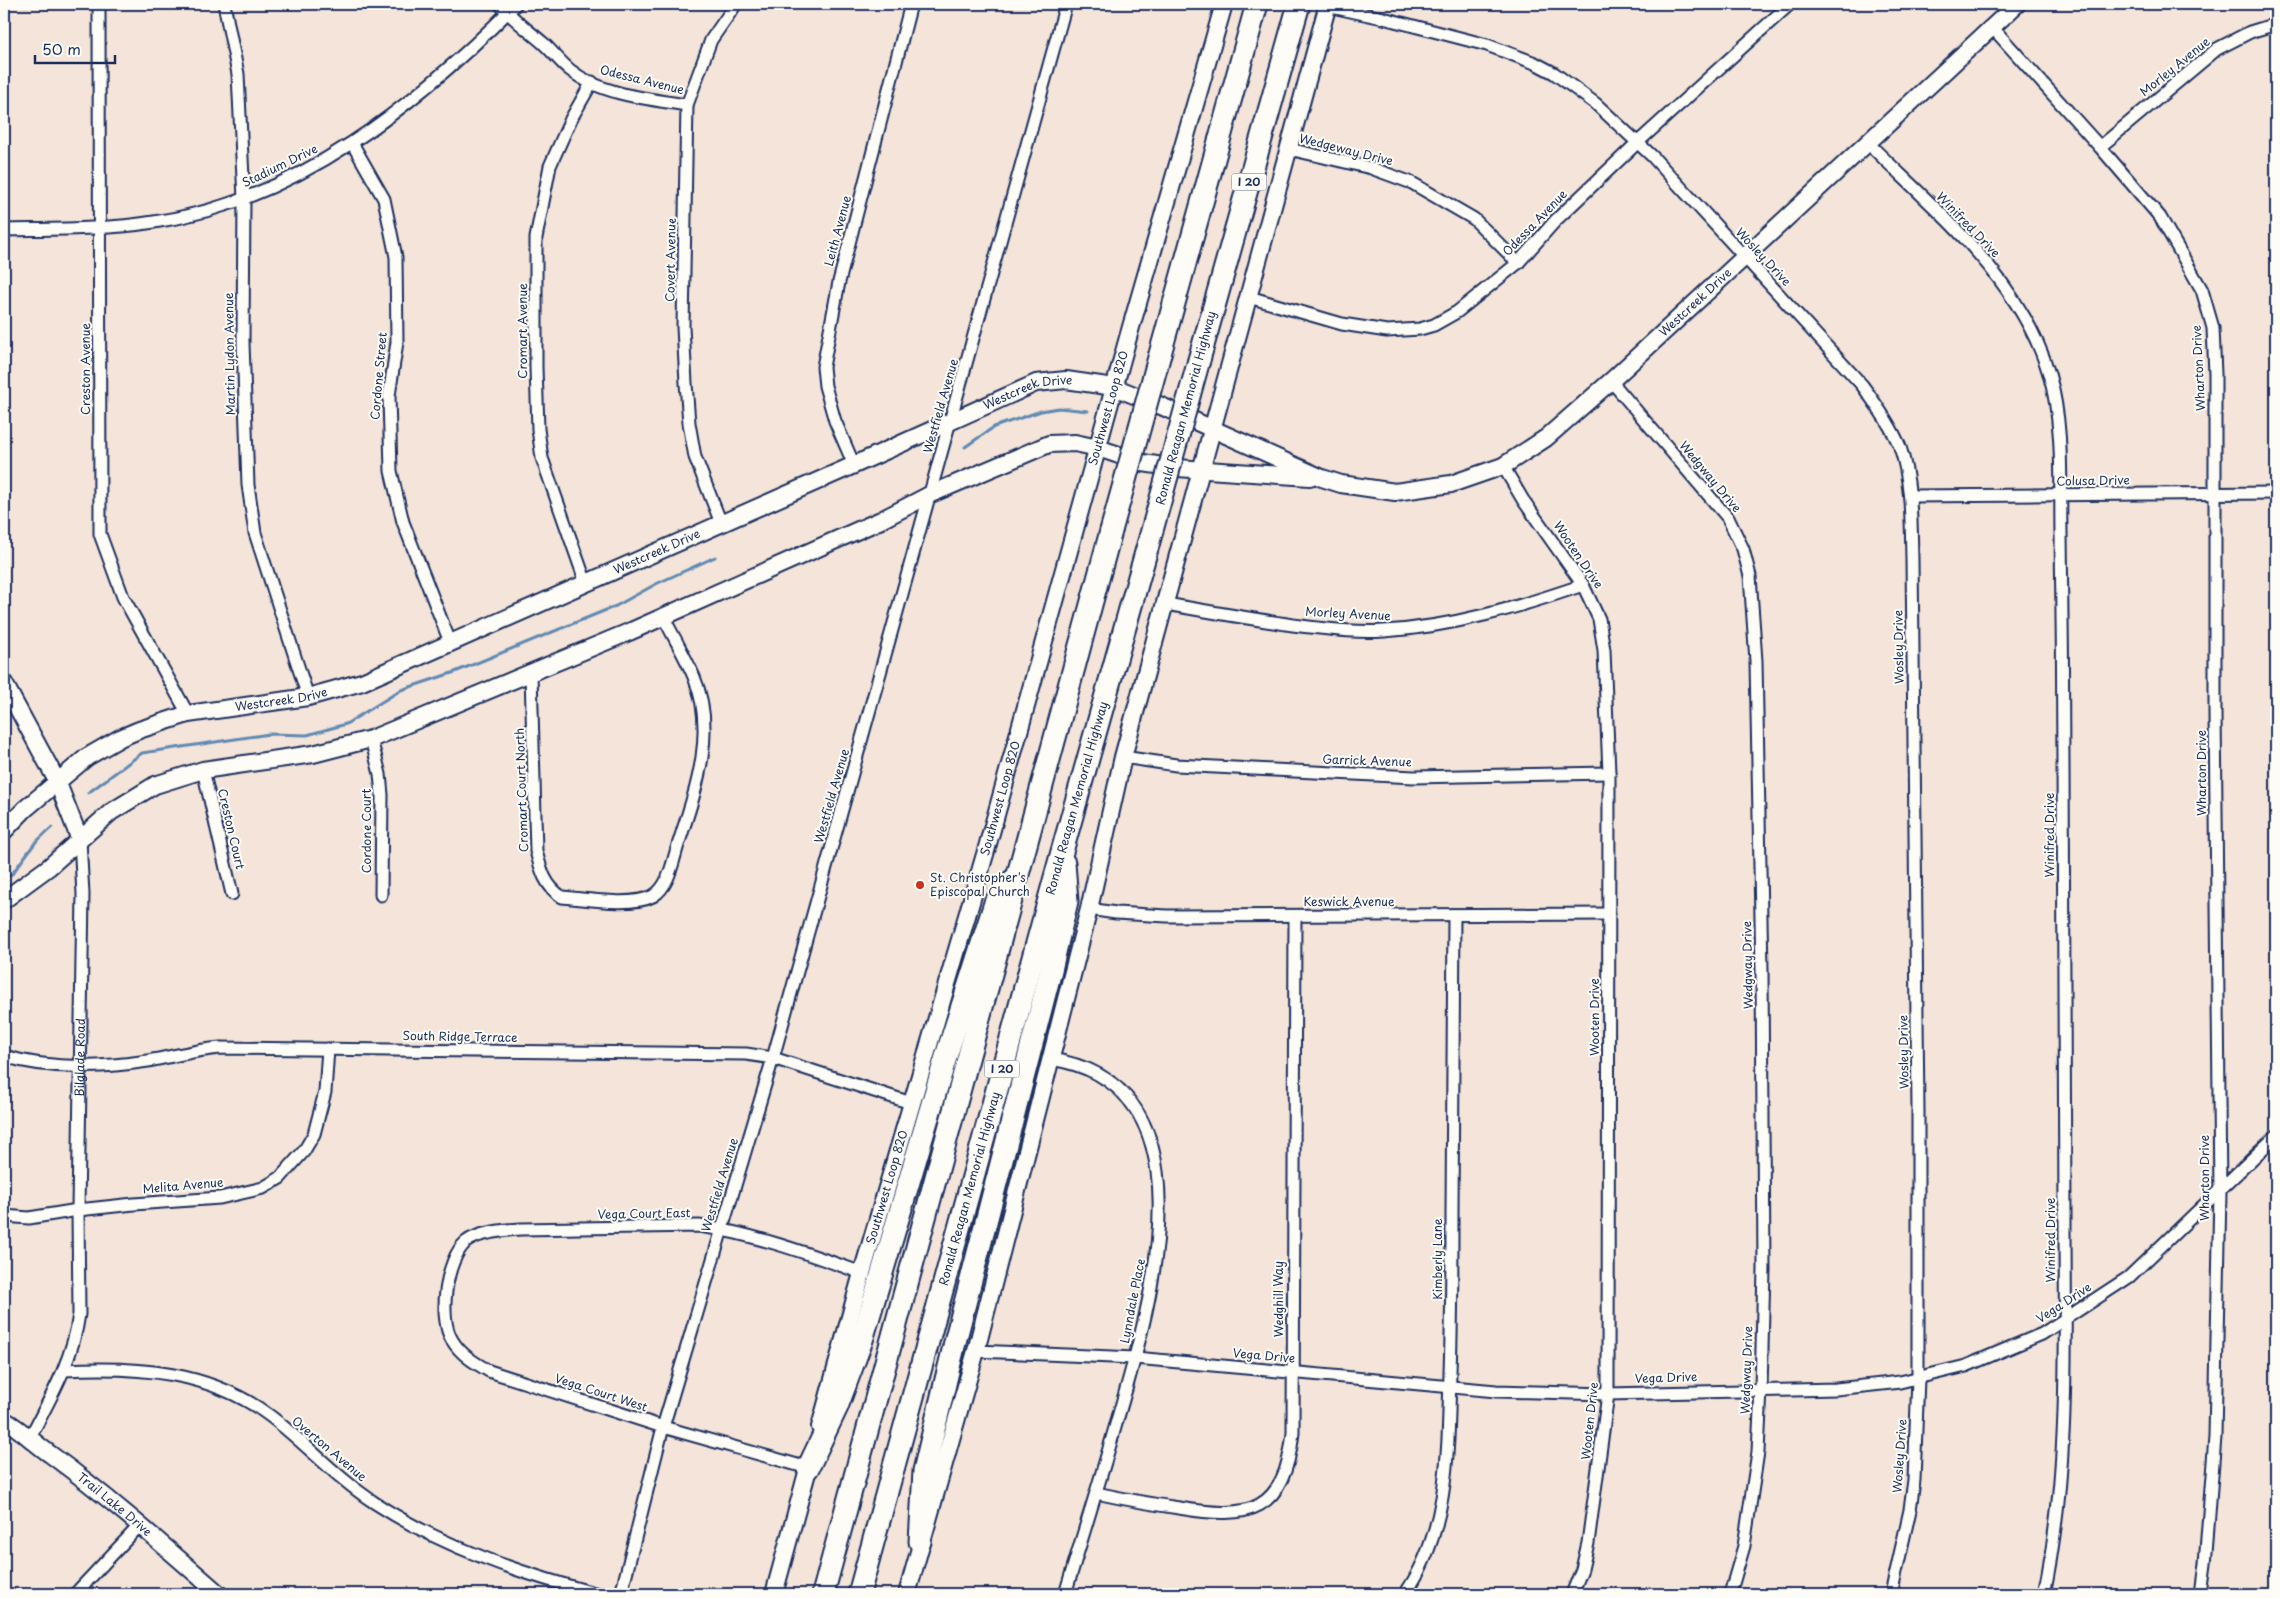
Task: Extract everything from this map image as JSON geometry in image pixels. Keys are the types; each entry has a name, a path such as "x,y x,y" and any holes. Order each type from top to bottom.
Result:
{"highway":[{"name":"I 20","path":"823,1594 1111,531 1257,4"},
{"name":"Ronald Reagan Memorial Highway","path":"859,1594 1063,848 1299,4"},
{"path":"920,1542 924,1471 1067,901 1063,848"},
{"path":"808,1468 836,1408 862,1340 948,1050 995,903 1019,873"}],"street":[{"name":"Creston Avenue","path":"99,4 100,534 123,596 188,714"},
{"name":"Martin Lydon Avenue","path":"224,4 238,74 244,199 243,352 248,485 255,533 308,697"},
{"name":"Stadium Drive","path":"4,230 99,229 155,222 198,213 244,199 295,176 352,142 407,104 504,8 516,4"},
{"name":"Covert Avenue","path":"721,524 706,490 696,457 689,423 683,327 687,105 711,40 736,4"},
{"name":"Leith Avenue","path":"854,465 835,421 825,386 823,367 839,282 912,4"},
{"name":"Westfield Avenue","path":"621,1594 663,1427 772,1058 931,494 1066,4"},
{"name":"Southwest Loop 820","path":"774,1594 862,1273 986,851 1066,557 1224,4"},
{"name":"Odessa Avenue","path":"1249,297 1342,324 1387,331 1420,329 1434,325 1457,312 1518,263 1556,220 1637,143 1790,4"},
{"name":"Westcreek Drive","path":"4,831 25,809 58,781 87,758 120,738 188,714 308,697 362,682 1036,383 1066,380 1114,387 1213,428 1322,478 1342,484 1395,492 1451,484 1503,466 1546,438 1611,381 2017,4"},
{"name":"Wosley Drive","path":"1328,5 1477,43 1535,63 1554,73 1596,104 1637,143 1862,384 1879,408 1900,447 1910,496 1918,1110 1918,1378 1914,1480 1910,1510 1891,1594"},
{"path":"907,1594 920,1542 976,1351 1089,909 1124,757 1328,5"},
{"name":"Odessa Avenue","path":"504,8 571,70 592,82 615,90 687,105"},
{"name":"Morley Avenue","path":"2100,147 2217,49 2250,32 2276,24"},
{"name":"Wharton Drive","path":"1992,27 2160,217 2195,275 2209,311 2213,328 2216,374 2216,721 2220,1192 2216,1437 2206,1564 2201,1594"},
{"name":"Cromart Avenue","path":"586,583 542,458 538,429 536,367 536,238 550,166 571,119 592,82"},
{"name":"Cordone Street","path":"352,142 384,199 396,257 397,342 389,396 391,470 403,522 450,642"},
{"name":"Winifred Drive","path":"1867,142 1985,260 2016,303 2049,375 2058,417 2065,1319 2061,1478 2058,1516 2044,1594"},
{"name":"Wedgeway Drive","path":"1289,150 1371,168 1412,183 1474,219 1518,263"},
{"name":"Wedgway Drive","path":"1611,381 1728,518 1743,549 1750,576 1756,661 1761,950 1764,1269 1762,1389 1758,1452 1744,1546 1730,1594"},
{"name":"Westcreek Drive","path":"4,900 28,883 111,812 142,792 168,779 203,770 313,754 370,739 531,674 881,520 931,494 1050,444 1075,443 1098,448 1143,463 1202,470 1322,478"},
{"name":"Wooten Drive","path":"1503,466 1523,500 1583,585 1599,619 1604,650 1609,773 1608,1394 1588,1543 1582,1569 1572,1594"},
{"name":"Colusa Drive","path":"1910,496 2276,493"},
{"name":"Morley Avenue","path":"1166,604 1250,620 1332,630 1382,632 1449,623 1516,608 1583,585"},
{"name":"Cromart Court North","path":"531,674 536,851 543,875 553,891 562,897 592,900 635,900 653,895 666,882 692,803 705,746 703,708 694,678 663,616"},
{"name":"Bilglade Road","path":"4,683 58,781 80,840 83,894 78,1210 79,1314 77,1331 64,1370 29,1439"},
{"name":"Cordone Court","path":"370,739 380,774 382,795 381,895"},
{"name":"Garrick Avenue","path":"1124,757 1176,765 1414,777 1609,773"},
{"name":"Creston Court","path":"203,770 232,894"},
{"name":"Keswick Avenue","path":"1089,909 1116,913 1167,916 1609,914"},
{"name":"Kimberly Lane","path":"1405,1594 1418,1572 1441,1505 1446,1468 1450,1388 1454,915"},
{"name":"Wedghill Way","path":"1096,1493 1208,1513 1238,1513 1258,1506 1279,1486 1290,1457 1293,1433 1295,916"},
{"name":"South Ridge Terrace","path":"4,1056 39,1064 81,1065 134,1063 188,1052 220,1048 746,1054 772,1058 911,1104"},
{"name":"Melita Avenue","path":"4,1216 29,1218 78,1210 220,1198 263,1188 280,1178 304,1151 314,1134 325,1092 328,1049"},
{"name":"Lynndale Place","path":"1050,1059 1070,1062 1109,1081 1124,1095 1144,1124 1154,1152 1160,1198 1156,1261 1150,1298 1136,1358 1065,1594"},
{"name":"Vega Drive","path":"976,1351 1136,1358 1450,1388 1608,1394 1762,1389 1836,1389 1918,1378 1966,1366 2042,1334 2129,1277 2220,1192 2276,1136"},
{"name":"Vega Court East","path":"448,1283 454,1261 466,1242 497,1231 699,1226 720,1229 777,1244 862,1273"},
{"name":"Vega Court West","path":"448,1283 445,1308 446,1325 451,1339 472,1362 490,1372 663,1427 808,1468"},
{"name":"Overton Avenue","path":"64,1370 114,1369 155,1371 208,1382 242,1398 270,1416 344,1482 415,1528 478,1556 598,1594"},
{"name":"Trail Lake Drive","path":"4,1420 16,1426 29,1439 140,1525 219,1594"},
{"path":"75,1594 140,1525"}],"waterway":[{"path":"965,447 994,427 1041,411 1059,408 1088,411"},
{"path":"88,793 142,753 269,734 307,735 346,724 401,690 455,672 616,606 656,584 715,557"},
{"path":"4,878 12,874 35,843 52,827"}],"place":[{"name":"St. Christopher's Episcopal Church","path":"920,885"}]}
